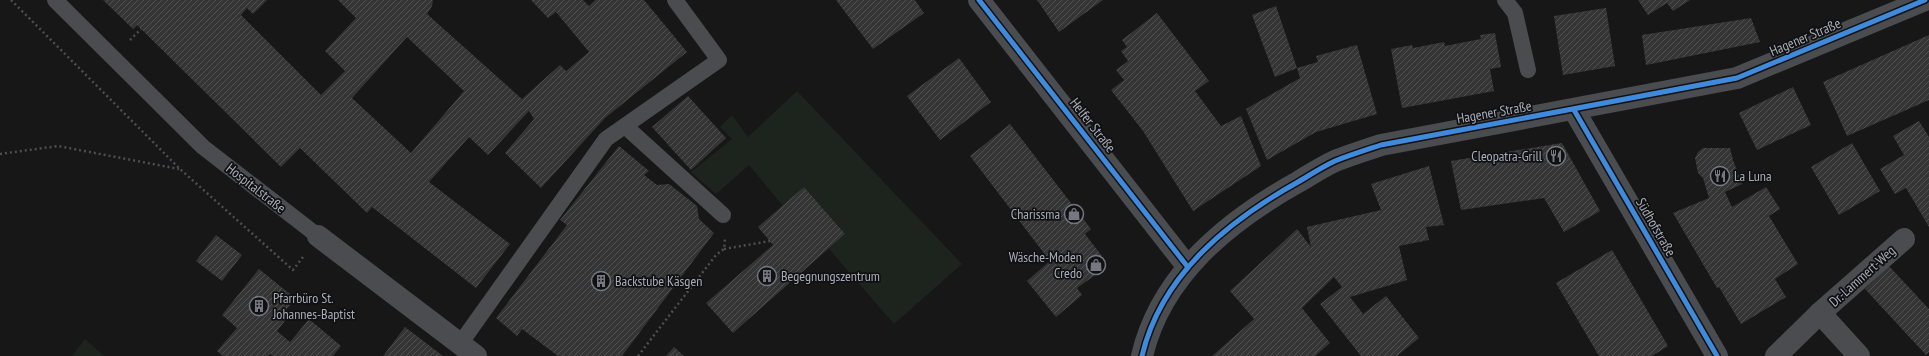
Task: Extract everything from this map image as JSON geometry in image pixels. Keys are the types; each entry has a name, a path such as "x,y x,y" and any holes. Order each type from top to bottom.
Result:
{"street":[{"name":"Helfer Straße","path":"980,0 1187,266"},
{"name":"Hagener Straße","path":"1142,356 1147,335 1164,300 1187,266 1226,229 1270,198 1335,161 1381,145 1574,110 1737,78 1925,0"},
{"name":"Südhofstraße","path":"1574,110 1716,356"},
{"name":"Hospitalstraße","path":"318,236 468,350"},
{"name":"Dr.-Lammert-Weg","path":"1776,356 1820,313 1904,239"},
{"name":"Dr.-Lammert-Weg","path":"1820,313 1859,356"}],"lane":[{"name":"Hospitalstraße","path":"55,0 203,147 318,236"},
{"path":"468,350 606,139 720,60 675,0"},
{"path":"1505,0 1514,13 1528,70"},
{"path":"625,126 723,215"}],"path":[{"path":"11,0 180,169 293,270 318,236"},
{"path":"0,154 58,146 180,169"},
{"path":"723,215 726,235 724,249"},
{"path":"638,356 716,255 724,249 770,241"}],"shaded area":[{"path":"797,91 962,264 894,324 829,249 845,234 804,187 783,206 749,165 716,194 691,172 732,139 720,127 732,115 748,137"},
{"path":"85,339 104,356 72,356"}],"building":[{"path":"103,0 267,0 253,14 247,8 241,15 321,95 345,71 325,51 356,18 338,0 433,0 432,6 427,14 522,99 560,65 566,71 589,52 556,12 548,18 531,0 583,0 589,6 595,0 644,0 687,52 605,118 541,188 505,153 534,119 529,111 488,155 469,137 429,182 510,244 476,288 372,207 367,213 300,148 281,167 137,25 133,29","holes":["407,37 464,91 411,153 352,98"]},
{"path":"836,0 915,0 924,13 873,49"},
{"path":"1037,0 1103,0 1059,32"},
{"path":"1638,0 1690,0 1673,11 1667,3 1648,15"},
{"path":"1276,6 1297,68 1275,77 1252,15"},
{"path":"1606,8 1615,66 1563,75 1554,16"},
{"path":"1157,13 1209,81 1195,91 1221,126 1241,116 1261,166 1193,211 1143,131 1111,90 1124,80 1116,70 1128,61 1121,51 1127,47 1122,40"},
{"path":"1751,18 1760,42 1646,65 1642,35"},
{"path":"1495,33 1501,67 1490,69 1494,91 1402,108 1391,49 1412,45 1413,48 1444,42 1445,46 1481,39 1480,35"},
{"path":"1929,35 1929,100 1847,136 1823,82"},
{"path":"1357,45 1377,114 1316,132 1267,160 1246,109 1300,78 1297,68 1318,62 1316,56"},
{"path":"959,58 991,102 940,140 907,96"},
{"path":"1793,87 1811,125 1757,150 1739,113"},
{"path":"688,96 726,138 691,170 652,127"},
{"path":"1919,121 1929,137 1929,227 1906,188 1895,194 1880,169 1904,155 1893,136"},
{"path":"1010,124 1091,229 1085,234 1105,260 1105,268 1077,288 1082,295 1056,317 1027,281 1050,261 970,156"},
{"path":"1562,143 1600,211 1564,232 1544,198 1461,210 1451,161"},
{"path":"1852,143 1880,191 1839,215 1811,167"},
{"name":"Backstube Käsgen","path":"619,146 649,171 644,175 657,185 669,184 697,206 699,219 714,233 622,356 558,356 522,329 517,336 496,318 567,225 560,220"},
{"path":"1703,148 1730,148 1742,184 1725,192 1732,207 1766,187 1780,209 1769,216 1798,264 1775,279 1786,297 1741,324 1719,287 1717,288 1673,213 1709,198 1703,178 1698,173 1695,158 1698,152"},
{"path":"1429,166 1444,225 1426,227 1429,240 1399,246 1407,280 1350,297 1363,314 1386,296 1419,338 1397,356 1361,356 1320,304 1342,287 1334,277 1302,308 1330,343 1315,356 1212,356 1254,319 1230,291 1297,229 1311,247 1307,227 1381,210 1371,184"},
{"name":"Begegnungszentrum","path":"804,187 845,234 733,333 706,303 773,245 758,227"},
{"path":"216,235 242,255 222,281 196,261"},
{"path":"1612,250 1668,346 1652,356 1599,356 1556,283"},
{"path":"1889,266 1929,309 1929,352 1926,355 1865,289"},
{"name":"Pfarrbüro St. Johannes-Baptist","path":"259,269 296,299 283,313 288,317 277,331 290,342 309,319 341,346 333,356 273,356 270,354 268,356 223,356 217,351 237,328 222,315"},
{"path":"405,327 443,356 383,356"},
{"path":"674,347 684,356 666,356"}],"cycle path":[{"path":"979,0 1187,266"},
{"path":"1142,356 1151,327 1165,300 1181,276 1201,253 1247,214 1272,197 1335,161 1381,145 1737,78 1925,0"},
{"path":"1574,110 1717,356"}],"place":[{"name":"Cleopatra-Grill","path":"1556,156"},
{"name":"La Luna","path":"1720,176"},
{"name":"Charissma","path":"1074,214"},
{"name":"Wäsche-Moden Credo","path":"1096,265"},
{"name":"Begegnungszentrum","path":"767,276"},
{"name":"Backstube Käsgen","path":"601,281"},
{"name":"Pfarrbüro St. Johannes-Baptist","path":"259,306"}]}
